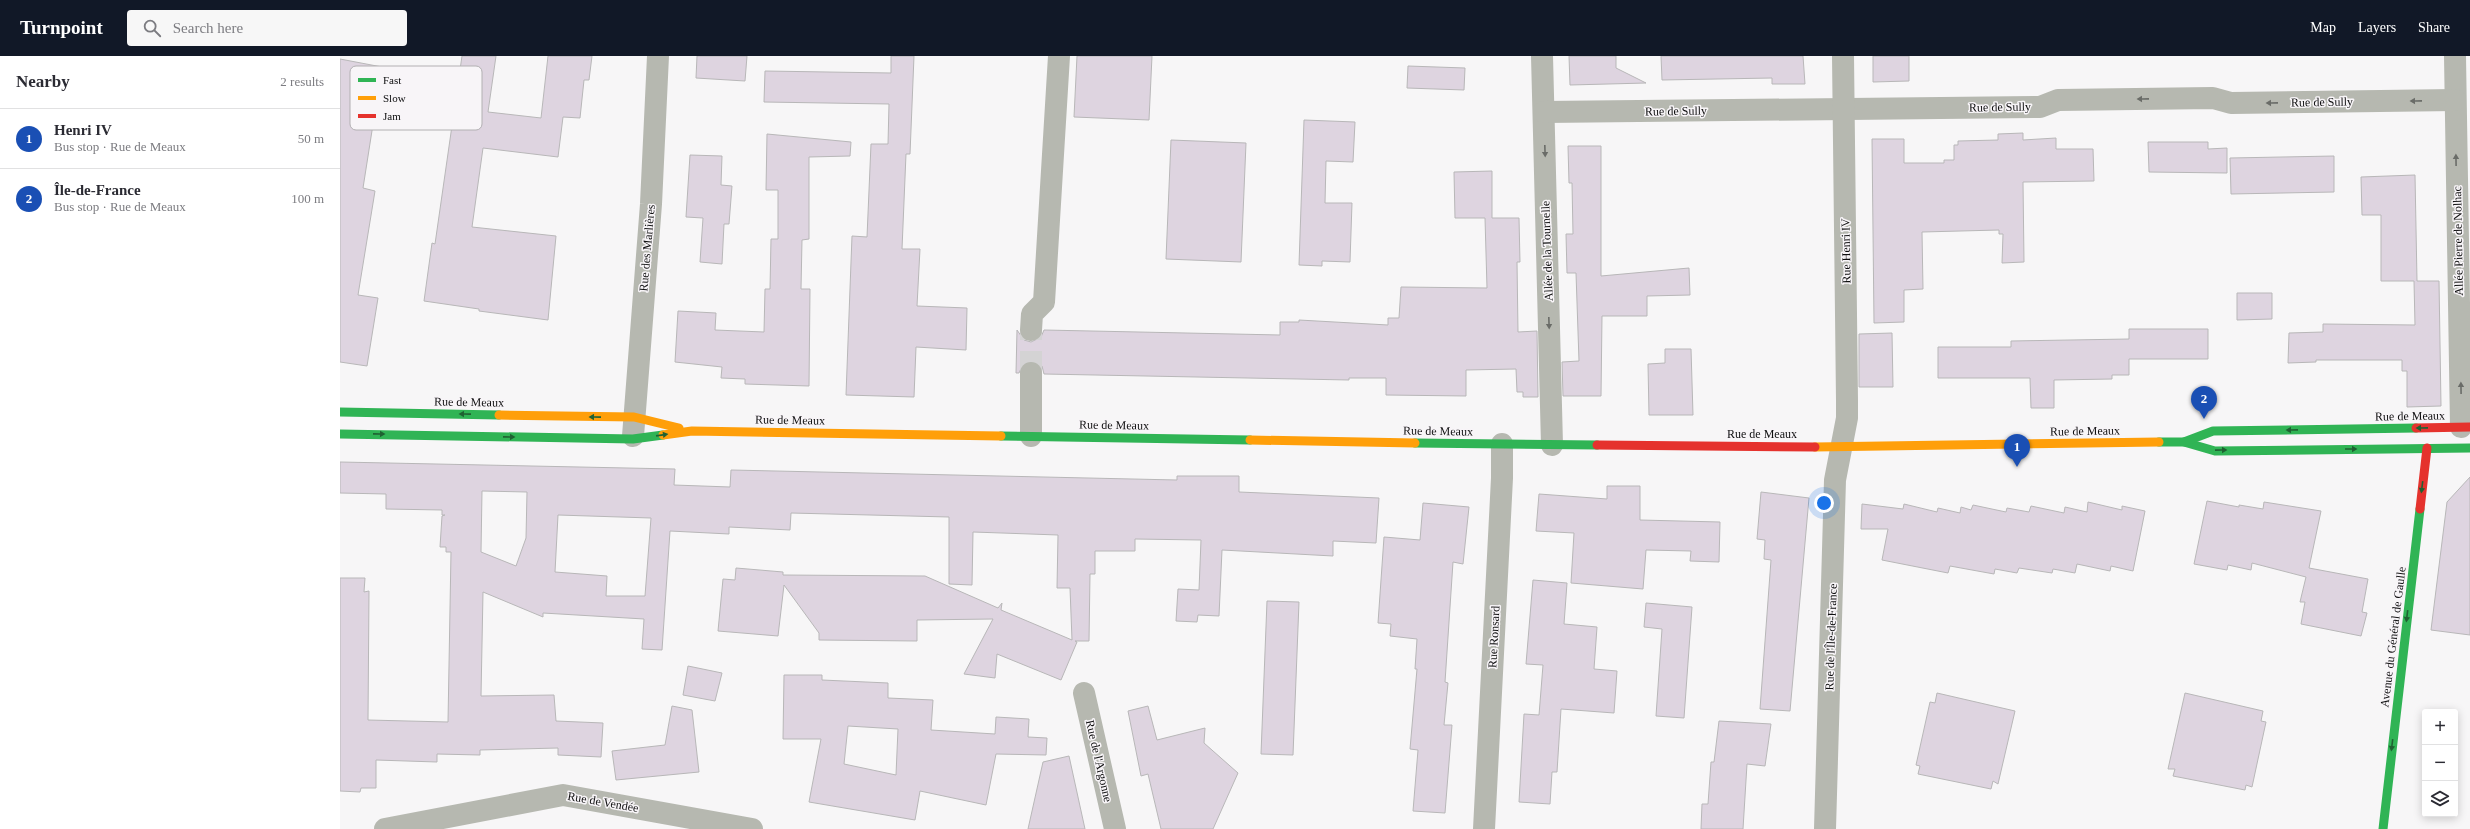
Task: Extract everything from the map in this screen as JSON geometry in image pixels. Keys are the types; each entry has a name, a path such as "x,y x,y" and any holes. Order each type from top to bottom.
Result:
{"main road":[{"name":"Rue de Meaux","path":"340,412 634,417 692,431"},
{"name":"Rue de Meaux","path":"340,434 633,439 692,431 1552,445 1842,446 2184,442 2214,450 2470,448"},
{"name":"Rue de Meaux","path":"2184,442 2213,431 2465,431"},
{"path":"2424,438 2432,438 2465,431"},
{"path":"2427,448 2465,431"},
{"path":"2263,450 2282,441 2401,439"},
{"name":"Avenue du Général de Gaulle","path":"2383,829 2427,448"}],"street":[{"name":"Rue des Marlières","path":"633,439 651,204 658,56"},
{"path":"1031,330 1032,314 1044,302 1058,56"},
{"name":"Allée de la Tournelle","path":"1542,56 1552,445"},
{"name":"Rue Henri IV","path":"1842,446 1847,400 1843,56"},
{"name":"Allée Pierre de Nolhac","path":"2455,56 2465,431"},
{"name":"Rue de Sully","path":"1544,112 2040,107 2058,100 2213,98 2231,104 2455,100"},
{"path":"1031,373 1031,436"},
{"name":"Rue Ronsard","path":"1484,829 1502,478 1502,444"},
{"name":"Rue de l'Île-de-France","path":"1825,829 1835,480 1842,446"},
{"name":"Rue de l'Argonne","path":"1084,693 1115,829"},
{"name":"Rue de Vendée","path":"392,828 563,795 752,829"}],"building":[{"path":"462,56 496,56 488,112 541,118 548,56 592,56 589,80 584,80 580,118 563,117 558,157 483,148 472,227 556,236 548,320 479,311 479,309 424,301 432,243 435,244 451,130 482,130 482,66 461,66"},
{"path":"697,56 747,56 745,81 696,78"},
{"path":"891,56 914,56 910,154 906,154 902,249 920,249 917,306 967,308 966,350 916,347 914,397 846,395 852,236 867,237 871,144 888,144 889,104 764,102 765,71 891,73"},
{"path":"1077,56 1152,56 1149,120 1074,117"},
{"path":"1569,56 1616,56 1616,68 1646,83 1570,85"},
{"path":"1661,56 1803,56 1805,84 1772,84 1772,78 1662,80"},
{"path":"1873,56 1909,56 1909,81 1873,82"},
{"path":"340,59 377,66 350,66 350,130 372,130 363,188 375,191 358,295 378,298 367,366 340,362"},
{"path":"1408,66 1465,68 1464,90 1407,88"},
{"path":"1304,120 1355,122 1353,162 1326,161 1325,203 1352,203 1350,262 1322,261 1322,266 1299,265"},
{"path":"2023,133 2023,140 2056,138 2056,149 2093,149 2094,181 2023,182 2024,262 2002,263 2003,234 1999,234 1999,230 1922,232 1923,289 1904,290 1904,322 1874,323 1872,139 1904,139 1904,163 1944,163 1944,160 1954,160 1954,145 1958,145 1958,141 1998,140 1998,134"},
{"path":"767,134 851,142 850,156 809,157 809,239 802,240 801,289 810,289 809,386 745,384 745,379 721,378 722,367 675,362 678,311 716,313 715,330 764,332 765,289 770,289 771,239 778,239 778,190 766,190"},
{"path":"1171,140 1246,143 1241,262 1166,259"},
{"path":"2148,142 2208,142 2208,149 2227,148 2227,173 2149,172"},
{"path":"1568,146 1601,146 1601,276 1689,268 1690,295 1647,296 1647,316 1602,316 1601,396 1563,396 1562,362 1579,361 1576,273 1567,273 1566,234 1573,234 1572,183 1569,183"},
{"path":"690,155 722,156 721,185 732,186 729,224 724,224 722,264 700,262 703,218 686,217"},
{"path":"2334,156 2334,192 2231,194 2230,158"},
{"path":"1492,171 1492,218 1519,218 1520,262 1517,262 1518,332 1537,331 1538,397 1523,397 1523,392 1517,392 1516,369 1466,370 1466,396 1386,395 1386,378 1349,378 1349,380 1044,374 1042,366 1031,361 1024,362 1019,373 1016,373 1017,330 1024,340 1031,342 1041,337 1044,330 1280,335 1280,322 1299,322 1299,320 1388,325 1388,318 1399,318 1401,287 1487,288 1485,218 1455,218 1454,172"},
{"path":"2415,175 2417,281 2439,281 2441,406 2407,407 2407,371 2402,371 2402,360 2316,360 2316,362 2288,363 2289,333 2323,332 2323,324 2415,325 2414,281 2381,281 2381,215 2362,215 2361,177"},
{"path":"2237,293 2272,293 2272,319 2237,320"},
{"path":"2129,329 2208,329 2208,359 2129,359 2129,375 2112,375 2112,379 2054,380 2054,408 2031,408 2030,378 1938,378 1938,347 2011,347 2011,341 2129,339"},
{"path":"1892,333 1893,387 1859,387 1859,334"},
{"path":"1665,349 1691,349 1693,415 1649,415 1648,364 1665,363"},
{"path":"340,462 675,469 674,485 730,487 731,470 1177,480 1177,476 1239,476 1239,492 1379,498 1376,543 1333,541 1333,556 1222,550 1219,616 1198,615 1197,622 1176,621 1178,589 1199,590 1201,540 1135,539 1135,551 1095,551 1095,574 1090,574 1089,641 1075,641 1077,642 1061,680 997,654 995,678 964,674 993,619 917,620 917,641 819,640 819,633 784,585 778,636 718,631 723,579 735,580 736,568 783,572 783,575 925,576 998,608 1002,603 1001,610 1072,640 1070,588 1057,588 1058,535 973,532 972,585 949,584 949,517 791,513 790,530 729,527 729,534 670,531 662,650 642,649 644,619 543,613 543,617 483,592 481,696 554,695 556,721 603,723 601,757 558,755 558,748 480,750 480,755 437,754 437,762 376,760 376,788 361,788 360,792 340,791 340,578 365,578 364,592 369,591 368,720 448,722 451,552 446,552 446,547 440,547 442,516 445,515 442,515 442,510 386,509 386,494 340,493","holes":["482,491 527,492 526,538 516,566 481,552","558,515 651,518 645,596 606,596 607,576 555,572"]},
{"path":"2470,477 2470,635 2431,630 2447,502"},
{"path":"1607,486 1640,486 1640,520 1720,522 1719,562 1690,561 1691,551 1646,550 1643,589 1571,583 1574,533 1536,531 1539,494 1607,499"},
{"path":"1761,492 1809,498 1790,711 1760,709 1771,560 1764,559 1765,540 1757,539"},
{"path":"2207,501 2239,507 2239,505 2263,509 2264,502 2321,511 2309,568 2368,579 2362,612 2367,613 2361,636 2301,624 2305,602 2300,602 2306,577 2252,563 2251,570 2228,565 2227,570 2194,564"},
{"path":"2088,502 2122,510 2122,506 2145,511 2133,571 2111,566 2110,571 2077,564 2075,573 2053,569 2052,573 2019,568 2017,573 1995,569 1994,574 1950,566 1948,573 1882,560 1888,529 1861,529 1862,504 1903,509 1904,504 1937,512 1938,508 1960,513 1961,507 1971,510 1973,505 2006,512 2007,508 2029,512 2031,506 2064,513 2065,507 2087,512"},
{"path":"1423,503 1469,507 1463,564 1453,562 1445,682 1448,683 1444,725 1452,725 1445,813 1413,811 1418,750 1410,749 1417,669 1415,669 1417,639 1390,636 1391,624 1378,623 1384,537 1420,540"},
{"path":"1533,580 1567,583 1564,624 1597,627 1594,669 1617,671 1614,713 1561,709 1557,772 1552,772 1550,804 1519,802 1524,714 1539,715 1543,665 1526,664"},
{"path":"1267,601 1299,602 1293,755 1261,754"},
{"path":"1646,603 1692,607 1684,718 1656,716 1662,629 1644,627"},
{"path":"688,666 722,673 715,701 683,695"},
{"path":"784,675 822,675 822,680 888,683 888,698 933,700 931,730 995,734 996,717 1029,719 1028,737 1047,738 1046,755 996,754 986,805 920,791 915,820 809,802 821,739 783,739","holes":["848,726 898,729 896,775 844,764"]},
{"path":"1937,693 2015,711 1998,784 1993,781 1991,789 1918,774 1920,766 1916,765 1930,702 1935,703"},
{"path":"2185,693 2263,711 2261,721 2266,722 2252,787 2246,785 2245,790 2173,776 2175,769 2168,769"},
{"path":"672,706 692,710 699,772 616,780 612,751 665,745"},
{"path":"1148,706 1157,740 1205,728 1204,743 1238,773 1213,829 1161,829 1148,774 1141,776 1128,711"},
{"path":"1719,721 1771,724 1765,766 1747,764 1743,829 1701,829 1702,804 1708,804 1711,762 1714,762"},
{"path":"1069,756 1085,829 1028,829 1043,762"}],"tunnel":[{"path":"1031,330 1031,373"}],"traffic: fast":[{"path":"340,412 499,415"},
{"path":"2184,442 2213,431 2416,428"},
{"path":"340,434 633,439 663,435"},
{"path":"1001,436 1250,440"},
{"path":"2159,442 2184,442 2215,451 2470,448"},
{"path":"1415,443 1597,445"},
{"path":"2383,829 2420,509"}],"traffic: slow":[{"path":"499,415 634,417 679,428"},
{"path":"663,435 692,431 1001,436"},
{"path":"1250,440 1415,443"},
{"path":"1815,447 2159,442"}],"traffic: jam":[{"path":"2416,428 2470,427"},
{"path":"1597,445 1815,447"},
{"path":"2420,509 2427,448"}],"place":[{"name":"Île-de-France","path":"2204,419"},
{"name":"Henri IV","path":"2017,467"}]}
